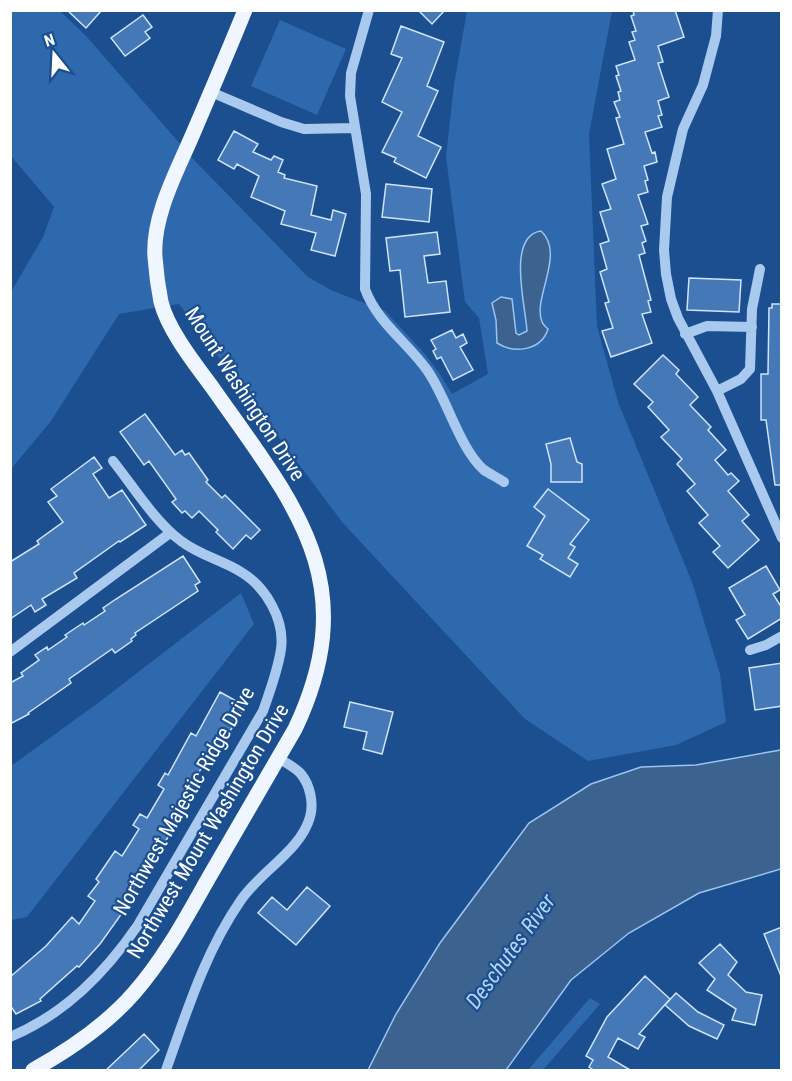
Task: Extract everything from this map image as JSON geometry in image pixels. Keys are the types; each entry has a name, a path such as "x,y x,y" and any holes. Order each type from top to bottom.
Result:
{"main road":[{"name":"Mount Washington Drive","path":"245,10 160,215 155,254 162,304 180,342 280,484 299,516 317,562 324,611 323,641 318,669 308,702"},
{"name":"Northwest Mount Washington Drive","path":"33,1071 74,1045 103,1022 133,993 160,958 183,923 279,758 308,702"}],"street":[{"path":"369,10 351,73 350,96 366,194 365,290 369,301 382,320 427,370 439,388 469,450 484,469 504,482"},
{"path":"718,10 716,36 703,85 683,129 668,188 664,222 666,274 671,298 685,334 717,391 782,538"},
{"path":"211,92 281,123 304,129 354,128"},
{"path":"717,391 741,379 750,369 755,288 760,270"},
{"path":"685,334 707,326 752,327"},
{"name":"Northwest Majestic Ridge Drive","path":"10,1036 33,1027 65,1005 97,978 120,951 138,925 263,711 281,649 281,635 273,608 265,592 240,572 190,548 170,533 113,461"},
{"path":"10,652 170,533"},
{"path":"750,650 766,645 782,636"},
{"path":"166,1071 201,971 214,945 241,899 262,874 290,850 303,835 310,817 312,802 307,786 300,773 279,758"}],"shaded area":[{"path":"11,11 60,11 87,37 195,161 308,277 333,291 385,311 425,354 452,394 488,374 479,318 465,302 446,157 454,84 467,11 612,11 589,134 597,326 618,402 692,582 720,674 726,722 676,745 588,761 525,719 342,522 179,304 119,314 51,421 11,469 11,292 43,237 54,207 11,156"},
{"path":"280,20 346,49 317,115 251,86"},
{"path":"241,593 254,624 27,917 11,920 11,766 98,703"},
{"path":"590,998 600,1004 543,1070 528,1070"}],"water":[{"path":"541,231 548,241 550,252 550,264 540,312 542,323 548,329 539,342 533,346 511,349 497,343 496,320 492,303 501,297 512,299 516,333 519,335 527,331 520,274 521,259 524,246 530,236"},
{"name":"Deschutes River","path":"781,750 781,869 699,893 629,933 571,980 506,1070 368,1070 396,1014 440,943 529,823 591,784 641,767 696,765"}],"building":[{"path":"67,10 102,10 86,28"},
{"path":"418,10 445,10 432,24"},
{"path":"633,10 675,10 684,37 658,46 663,62 658,63 669,97 658,101 662,115 658,116 662,127 645,132 652,153 655,152 657,162 644,166 648,180 645,181 648,192 638,195 648,224 641,226 646,241 642,243 645,253 639,255 651,300 648,301 651,312 642,314 652,343 611,357 602,331 613,328 605,303 609,302 600,272 607,269 600,244 609,241 600,212 611,209 602,184 616,179 607,149 624,144 616,118 620,117 614,102 620,100 618,92 621,91 616,76 619,75 616,66 635,60 629,42 635,40 632,32 636,31 631,16 634,15"},
{"path":"143,15 152,27 145,32 150,38 125,56 111,38"},
{"path":"401,26 444,42 427,86 438,91 418,136 441,147 426,178 394,162 396,158 382,152 402,112 382,102 402,58 391,54"},
{"path":"234,131 258,144 253,152 271,160 274,156 283,160 278,172 285,175 284,178 317,186 311,215 331,220 333,210 346,214 335,256 311,250 316,233 281,224 285,211 251,197 259,176 237,164 234,169 218,160"},
{"path":"386,184 432,189 429,222 382,217"},
{"path":"437,232 440,254 424,256 428,283 446,281 450,312 405,317 400,270 390,271 386,238"},
{"path":"689,278 741,280 739,312 687,310"},
{"path":"772,304 782,304 782,485 775,485 766,420 761,420 761,374 768,374 769,308 772,308"},
{"path":"452,330 456,338 463,334 467,343 460,347 473,370 453,380 441,357 437,359 433,351 436,349 431,340"},
{"path":"663,355 679,370 676,374 698,397 690,405 711,427 708,430 726,450 715,460 728,475 731,473 739,481 728,491 749,515 742,521 759,540 728,568 713,552 720,546 699,523 708,515 687,491 695,484 677,464 682,459 661,437 669,430 648,407 653,402 634,384"},
{"path":"145,414 175,455 182,450 185,455 189,453 208,480 206,482 222,498 225,495 260,530 251,539 246,535 233,549 199,511 192,518 185,511 182,513 172,502 176,499 149,461 144,465 120,432"},
{"path":"570,438 577,462 582,464 582,482 551,482 551,464 546,444"},
{"path":"94,457 102,468 93,474 109,498 122,490 146,525 74,573 77,578 42,599 46,605 35,612 31,605 10,619 10,562 39,544 37,541 63,522 48,502 57,496 51,489"},
{"path":"548,489 589,520 570,544 575,547 568,558 578,564 570,577 540,559 543,555 527,546 545,516 534,507"},
{"path":"183,556 200,582 195,585 198,591 135,633 132,641 115,653 112,649 69,679 71,683 29,714 10,724 10,683 23,676 21,673 39,660 35,655 47,647 48,650 67,637 65,635 105,611 103,608"},
{"path":"766,566 780,590 773,594 782,608 782,618 748,639 736,620 745,615 729,588"},
{"path":"782,663 782,706 755,710 749,668"},
{"path":"220,692 245,706 207,770 202,767 190,788 195,791 148,874 142,883 139,880 121,906 125,909 100,944 79,967 77,966 40,999 41,1001 16,1014 10,1005 10,977 46,946 72,917 79,924 95,901 88,896 99,882 96,879 115,851 122,856 139,829 133,825 140,814 147,818 164,789 158,785 165,773 168,775 191,733 196,736"},
{"path":"350,702 393,712 382,754 363,749 367,732 344,727"},
{"path":"307,887 330,906 296,945 258,913 272,897 287,910"},
{"path":"782,927 782,976 781,976 764,934"},
{"path":"720,944 737,962 728,975 746,992 762,995 755,1025 732,1020 736,1009 707,990 715,979 699,963"},
{"path":"645,976 670,999 639,1034 645,1037 638,1049 618,1038 608,1057 632,1071 595,1071 589,1067 593,1060 586,1056 607,1017"},
{"path":"676,993 698,1012 724,1025 717,1039 689,1026 665,1005"},
{"path":"144,1034 159,1050 138,1071 105,1071"}]}
